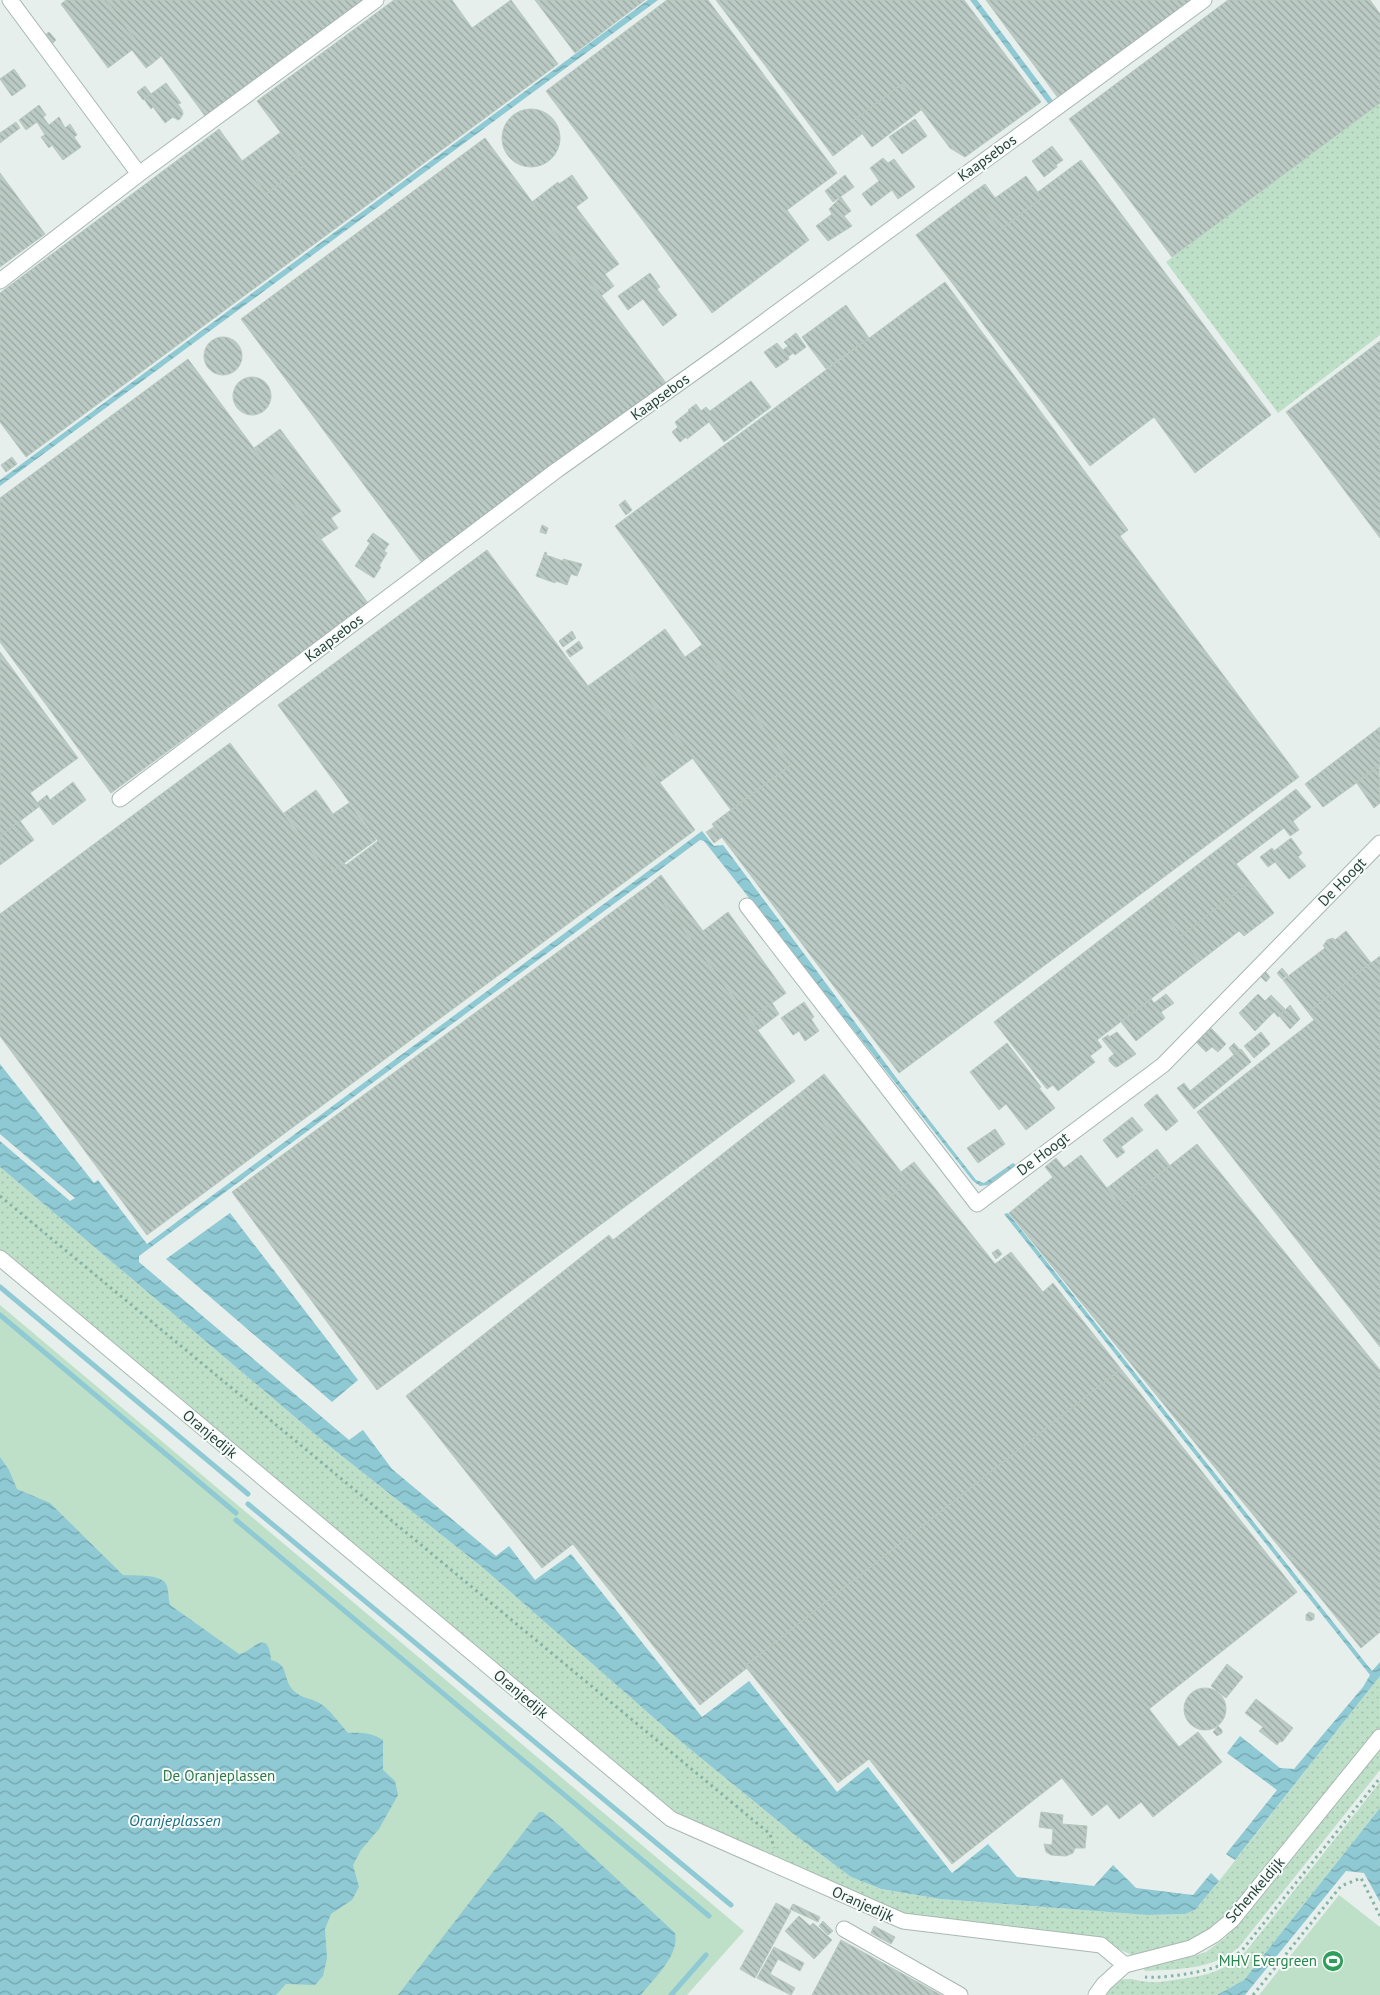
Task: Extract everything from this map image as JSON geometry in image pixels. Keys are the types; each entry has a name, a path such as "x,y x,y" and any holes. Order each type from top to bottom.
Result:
{"street":[{"path":"10,0 139,174"},
{"path":"0,281 139,174 376,0"},
{"name":"Kaapsebos","path":"120,799 557,470 727,349 1204,0"},
{"name":"De Hoogt","path":"747,906 977,1204 1162,1064 1380,842"},
{"name":"Oranjedijk","path":"0,1258 671,1819 903,1921 1101,1945 1125,1965"},
{"name":"Schenkeldijk","path":"1096,1995 1104,1984 1125,1965 1191,1948 1214,1935 1232,1920 1380,1737"},
{"path":"844,1929 960,1995"}],"path":[{"path":"0,1196 770,1834 781,1867"},
{"path":"1253,1995 1341,1886 1360,1878 1380,1916"}],"green space":[{"path":"1380,101 1380,335 1278,413 1166,262"},
{"path":"0,1167 328,1445 482,1567 679,1740 795,1835 851,1877 880,1889 940,1899 1147,1915 1185,1914 1195,1910 1219,1881 1380,1676 1380,1731 1231,1915 1196,1941 1136,1957 1095,1938 916,1917 860,1897 682,1819 0,1255"},
{"name":"De Oranjeplassen","path":"0,1305 744,1931 687,1995 0,1995"},
{"path":"1380,1742 1380,1770 1239,1947 1229,1955 1207,1964 1182,1969 1145,1971 1143,1968 1206,1952 1226,1937"},
{"path":"1380,1782 1380,1808 1244,1980 1217,1995 1106,1995 1113,1982 1119,1980 1156,1982 1195,1977 1221,1969 1238,1958 1247,1950"},
{"name":"MHV Evergreen","path":"1339,1895 1380,1927 1380,1995 1259,1995"}],"water":[{"path":"648,0 658,0 0,486 0,480"},
{"path":"970,0 977,0 1054,102 1050,106"},
{"path":"702,831 714,846 723,845 898,1080 976,1180 984,1183 1013,1163 1016,1165 988,1185 980,1186 973,1181 704,841 700,840 139,1256 139,1262 349,1440 363,1430 392,1469 496,1556 509,1546 535,1580 571,1554 702,1717 749,1681 837,1792 868,1767 952,1873 988,1844 1017,1877 1094,1886 1113,1865 1136,1888 1193,1895 1211,1873 1219,1881 1195,1910 1185,1914 1147,1915 940,1899 881,1889 851,1877 795,1835 679,1740 482,1567 328,1445 0,1167 0,1141 70,1201 75,1198 0,1134 0,1064 94,1183 98,1180 147,1244"},
{"path":"230,1213 358,1380 332,1402 166,1259"},
{"path":"1008,1213 1372,1671 1380,1662 1380,1676 1235,1860 1226,1854 1277,1790 1227,1753 1240,1736 1280,1768 1294,1769 1363,1687 1370,1675 1004,1214"},
{"name":"Oranjeplassen","path":"0,1457 9,1470 17,1489 50,1503 123,1575 141,1575 160,1579 168,1588 170,1605 239,1654 259,1644 267,1644 271,1660 281,1665 290,1685 296,1693 324,1706 348,1733 366,1734 383,1740 383,1770 395,1781 398,1795 379,1829 361,1850 353,1865 359,1887 352,1900 331,1914 325,1929 327,1958 323,1976 315,1985 286,1984 276,1995 0,1995"},
{"path":"1380,1808 1380,1902 1364,1873 1346,1871 1245,1995 1217,1995 1244,1980"},
{"path":"539,1812 543,1812 561,1827 675,1933 674,1950 659,1974 641,1995 398,1995"}],"building":[{"path":"66,0 106,0 153,63 146,68 132,50 108,68 61,4"},
{"path":"106,0 370,0 208,120 161,56 153,63"},
{"path":"394,0 452,0 472,28 511,0 558,64 26,457 0,422 0,293 219,129 266,194 305,165 257,101"},
{"path":"535,0 645,0 575,53"},
{"path":"667,0 708,0 837,173 787,210 809,240 712,313 546,91"},
{"path":"716,0 964,0 1041,102 965,157 950,148 902,84 853,121 862,134 833,156"},
{"path":"986,0 1193,0 1059,99"},
{"path":"1228,0 1370,0 1380,14 1380,103 1172,257 1069,119"},
{"path":"49,32 56,40 52,44 45,35"},
{"path":"14,69 26,86 12,96 0,79"},
{"path":"166,83 181,103 178,104 183,114 178,120 173,117 165,123 153,107 151,109 144,99"},
{"path":"902,84 921,110 872,147 853,121"},
{"path":"145,86 151,94 143,100 137,92"},
{"path":"39,105 46,115 43,117 49,125 59,117 65,128 70,124 77,135 74,137 81,147 63,160 52,145 49,148 41,137 45,135 37,122 26,130 19,120"},
{"path":"531,109 547,114 555,122 560,138 555,154 547,162 531,167 515,162 507,154 502,138 507,122 515,114"},
{"path":"915,119 927,136 902,154 889,137"},
{"path":"16,122 20,128 0,143 0,133"},
{"path":"281,132 305,165 266,194 242,161"},
{"path":"485,138 666,383 422,563 241,319"},
{"path":"1052,146 1063,160 1044,177 1032,161"},
{"path":"883,158 888,163 894,159 915,187 898,199 892,190 871,206 862,194 879,181 870,168"},
{"path":"1081,160 1271,415 1195,473 1154,417 1090,466 916,235 972,193 1000,230 1042,198 1038,192"},
{"path":"0,173 45,234 0,267"},
{"path":"572,175 588,198 576,207 619,264 605,274 614,286 601,296 532,202 558,182 559,184"},
{"path":"845,175 854,187 833,202 825,191"},
{"path":"1026,176 1042,198 1000,230 972,193 985,184 995,198"},
{"path":"841,197 851,211 844,216 852,226 828,241 816,226 832,214 829,209"},
{"path":"650,273 660,287 657,289 677,315 663,326 643,299 628,310 618,296"},
{"path":"945,282 1128,530 1120,536 1299,777 899,1073 712,824 791,765 615,526"},
{"path":"846,305 869,338 826,369 802,337"},
{"path":"796,333 806,347 795,355 793,353 788,357 789,359 776,368 764,352 777,343 783,350 788,346 784,342"},
{"path":"223,337 236,343 242,356 236,369 223,375 210,369 204,356 210,343"},
{"path":"1380,341 1380,538 1286,412"},
{"path":"188,359 368,603 111,793 0,642 0,498"},
{"path":"252,377 265,383 271,396 265,409 252,415 239,409 233,396 239,383"},
{"path":"751,381 771,407 724,442 709,422 687,439 686,437 680,442 672,432 678,427 675,422 696,404 701,411 706,407 710,411"},
{"path":"280,429 341,511 331,518 338,528 321,539 254,448"},
{"path":"12,457 17,464 6,472 1,465"},
{"path":"625,500 632,510 626,515 619,505"},
{"path":"542,525 548,528 546,534 540,532"},
{"path":"373,533 389,544 384,551 387,553 379,566 381,567 374,578 355,566 370,543 367,541"},
{"path":"487,550 695,830 147,1235 0,1036 0,914 230,743 329,874 344,863 346,865 378,841 278,705"},
{"path":"545,552 547,553 546,555 563,561 563,559 582,564 577,576 571,574 567,585 536,576"},
{"path":"665,629 685,657 703,644 791,765 731,810 621,662"},
{"path":"572,631 576,638 563,647 559,641"},
{"path":"579,641 583,648 570,657 566,651"},
{"path":"0,652 78,758 30,793 40,806 0,836"},
{"path":"621,662 693,758 659,783 588,686"},
{"path":"1380,727 1380,766 1323,807 1305,784"},
{"path":"1379,764 1380,803 1374,808 1356,782"},
{"path":"73,782 86,800 53,825 37,803 47,795 50,800"},
{"path":"1296,789 1311,807 1293,821 1299,830 1290,836 1284,828 1236,864 1250,882 1181,936 1153,899"},
{"path":"316,790 333,814 349,803 376,840 329,874 284,813"},
{"path":"20,821 34,840 0,865 0,836"},
{"path":"714,827 722,837 714,843 706,832"},
{"path":"1291,838 1302,853 1298,857 1306,866 1289,879 1275,862 1268,867 1260,857 1272,848 1274,851"},
{"path":"661,875 703,931 728,912 786,993 750,1019 650,884"},
{"path":"1250,882 1274,913 1244,936 1239,931 1200,961 1181,936"},
{"path":"650,884 795,1081 377,1390 232,1192"},
{"path":"1153,899 1200,961 1097,1040 1102,1047 1090,1056 1095,1062 1058,1091 1053,1085 1047,1089 994,1022"},
{"path":"1346,931 1371,963 1308,1012 1283,980 1325,948 1323,946 1327,940 1333,938 1335,940"},
{"path":"1380,956 1380,1347 1197,1112 1314,1020 1308,1012"},
{"path":"1282,968 1288,975 1282,979 1277,973"},
{"path":"1264,970 1270,977 1266,982 1259,975"},
{"path":"1166,994 1174,1003 1161,1012 1165,1018 1136,1041 1121,1022 1151,999 1154,1003"},
{"path":"1258,994 1265,1001 1271,995 1286,1010 1278,1017 1274,1012 1255,1031 1239,1013"},
{"path":"804,1002 814,1017 811,1019 819,1031 805,1041 799,1031 793,1035 781,1018"},
{"path":"772,1003 779,1014 758,1030 750,1019"},
{"path":"1290,1005 1300,1019 1290,1029 1279,1016"},
{"path":"1211,1028 1226,1044 1218,1052 1212,1047 1206,1052 1196,1042"},
{"path":"1117,1032 1136,1054 1117,1067 1109,1061 1109,1058 1114,1054 1102,1039"},
{"path":"1261,1032 1270,1044 1254,1058 1244,1046"},
{"path":"1007,1043 1055,1108 1026,1130 1006,1104 999,1110 970,1072"},
{"path":"1234,1043 1240,1050 1234,1055 1229,1048"},
{"path":"1241,1049 1251,1062 1194,1109 1177,1088 1184,1083 1190,1091"},
{"path":"824,1074 909,1182 885,1200 800,1093"},
{"path":"800,1093 885,1200 909,1182 901,1172 914,1162 995,1264 1011,1252 1043,1292 1053,1283 1121,1369 745,1666 747,1668 700,1705 573,1544 542,1568 406,1396 609,1235 613,1240"},
{"path":"1157,1094 1178,1121 1166,1131 1144,1105"},
{"path":"1132,1117 1143,1130 1121,1147 1125,1152 1117,1158 1103,1140"},
{"path":"995,1129 1005,1144 978,1163 967,1148"},
{"path":"1197,1144 1380,1370 1380,1632 1361,1648 1009,1213 1053,1177 1045,1167 1056,1158 1064,1168 1081,1155 1120,1205"},
{"path":"1157,1149 1170,1166 1120,1205 1107,1188"},
{"path":"998,1249 1002,1254 996,1259 992,1253"},
{"path":"1121,1369 1297,1592 1149,1709 1179,1747 1198,1732 1222,1762 1153,1817 1141,1802 1119,1819 1107,1804 1092,1816 1062,1778 952,1864 869,1759 838,1783 745,1666"},
{"path":"1309,1612 1314,1614 1314,1619 1310,1621 1306,1620 1306,1615"},
{"path":"1227,1664 1243,1677 1226,1698 1211,1686"},
{"path":"1209,1688 1217,1691 1223,1697 1226,1709 1223,1721 1217,1727 1201,1730 1193,1727 1187,1721 1184,1705 1187,1697 1193,1691"},
{"path":"1256,1699 1293,1728 1282,1742 1280,1741 1277,1745 1259,1731 1263,1727 1245,1713"},
{"path":"1218,1726 1222,1733 1217,1736 1213,1732"},
{"path":"1041,1812 1063,1815 1062,1824 1087,1826 1085,1848 1075,1848 1073,1853 1066,1856 1051,1855 1046,1852 1044,1844 1052,1845 1053,1829 1039,1827"},
{"path":"776,1903 791,1911 755,1978 740,1969"},
{"path":"793,1904 820,1917 818,1922 790,1909"},
{"path":"799,1916 810,1926 813,1923 832,1940 814,1959 785,1931"},
{"path":"823,1921 833,1931 828,1935 819,1926"},
{"path":"874,1926 895,1937 891,1944 871,1933"},
{"path":"841,1940 941,1995 812,1995"},
{"path":"774,1947 804,1963 800,1971 778,1959 770,1974 795,1988 791,1995 757,1978"}],"waterway":[{"path":"0,1287 248,1494"},
{"path":"0,1315 236,1513"},
{"path":"248,1504 731,1905"},
{"path":"236,1520 709,1916"},
{"path":"671,1995 706,1955"}],"place":[{"name":"MHV Evergreen","path":"1333,1961"}]}
